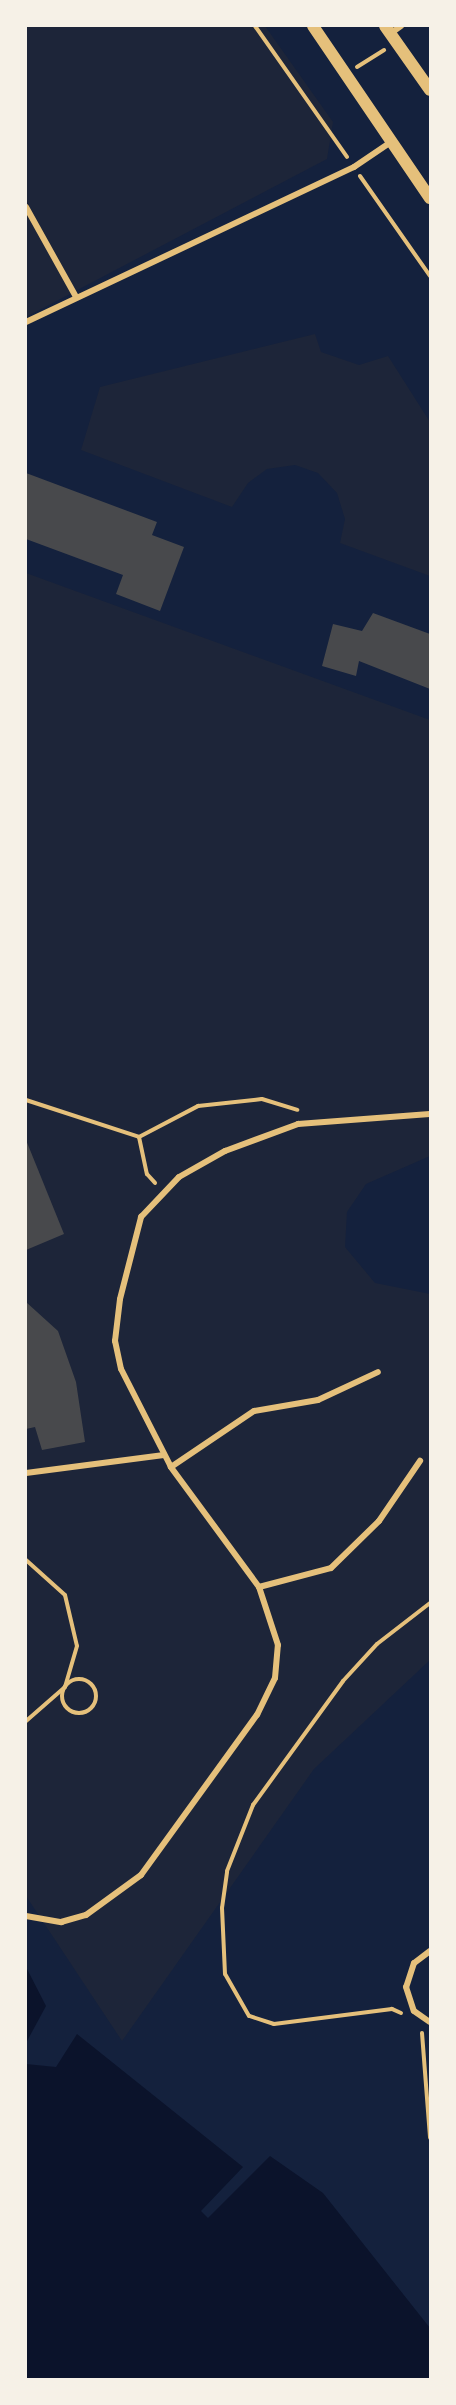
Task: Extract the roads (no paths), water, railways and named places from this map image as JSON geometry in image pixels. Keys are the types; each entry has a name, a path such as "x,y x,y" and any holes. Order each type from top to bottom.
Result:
{"main road":[{"path":"313,26 430,198"},
{"path":"393,31 430,90"}],"street":[{"path":"26,322 354,167 391,142"},
{"path":"26,207 76,297"},
{"path":"26,1916 62,1922 113,1900 141,1875 257,1715 275,1678 279,1645 259,1587 171,1467 133,1401 115,1341 128,1261 141,1217 179,1177 225,1151 298,1124 430,1114"},
{"path":"171,1467 254,1411 318,1400 378,1372"},
{"path":"26,1473 164,1455"},
{"path":"259,1587 331,1568 379,1521 420,1461"},
{"path":"430,1951 414,1963 406,1987 414,2011 430,2022"}]}
